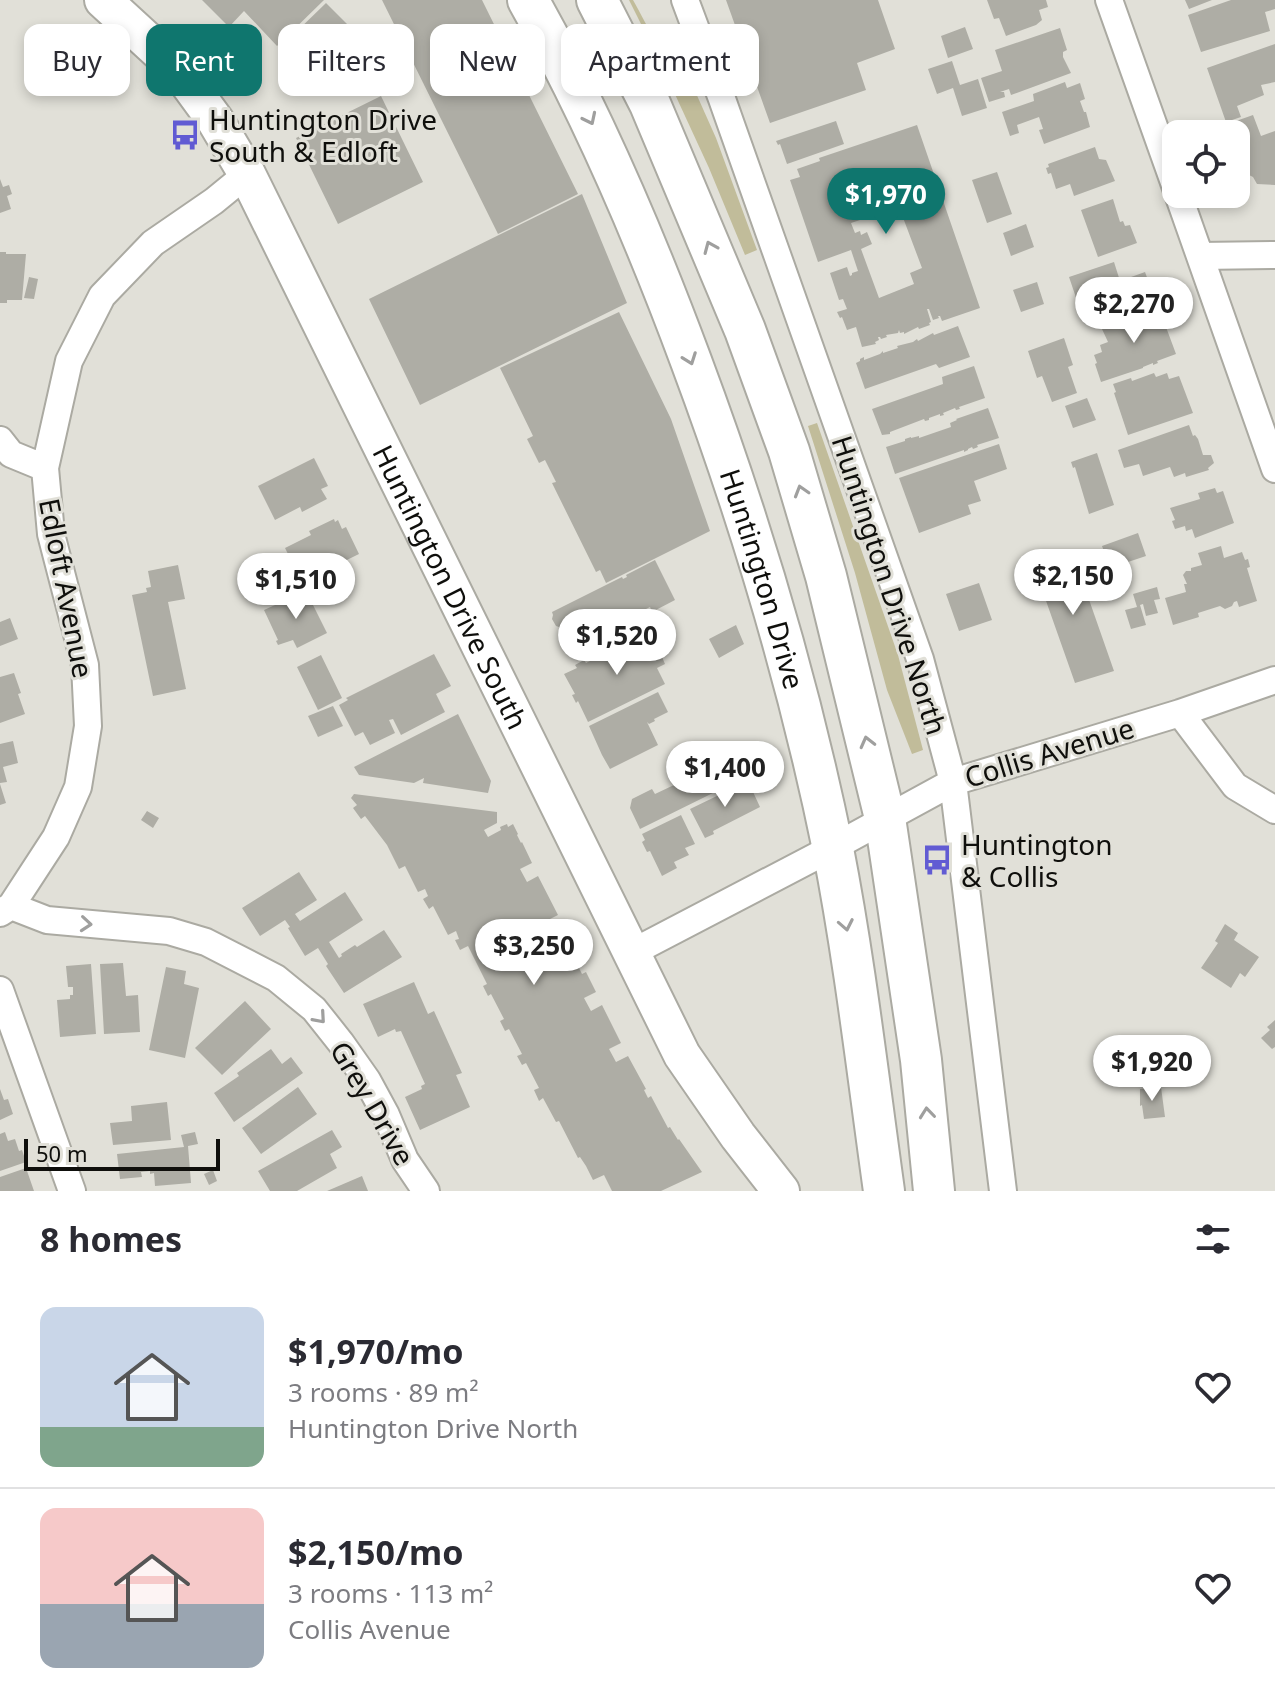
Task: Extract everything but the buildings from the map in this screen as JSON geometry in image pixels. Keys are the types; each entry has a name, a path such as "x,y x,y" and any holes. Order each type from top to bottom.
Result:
{"main road":[{"name":"Huntington Drive","path":"528,0 558,52 608,156 661,281 721,440 766,578 832,848 853,959 884,1191"},
{"name":"Huntington Drive","path":"597,0 650,104 745,330 789,451 826,576 885,818 921,1060 934,1191"}],"street":[{"name":"Huntington Drive South","path":"103,0 177,68 215,120 247,174 682,1055 781,1191"},
{"name":"Huntington Drive North","path":"685,0 920,659 953,782 1003,1191"},
{"path":"1109,0 1162,149"},
{"name":"Edloft Avenue","path":"5,909 56,837 78,787 89,721 85,665 51,534 45,468 69,361 102,296 153,243 247,174"},
{"path":"1183,208 1275,469"},
{"path":"1200,256 1275,255"},
{"path":"0,440 11,454 45,468"},
{"name":"Collis Avenue","path":"631,953 953,782 1180,713 1275,680"},
{"path":"1180,713 1235,786 1275,810"},
{"name":"Grey Drive","path":"5,909 47,920 169,931 206,942 276,978 314,1009 341,1043 367,1080 405,1160 426,1191"},
{"path":"0,990 72,1191"}],"shaded area":[{"path":"629,0 633,0 646,24 641,24"},
{"path":"676,96 697,96 757,250 745,255"},
{"path":"817,423 898,655 923,750 912,754 887,690 855,573 808,426"}],"place":[{"name":"Huntington Drive South & Edloft","path":"185,135"},
{"name":"Huntington & Collis","path":"937,860"}]}
